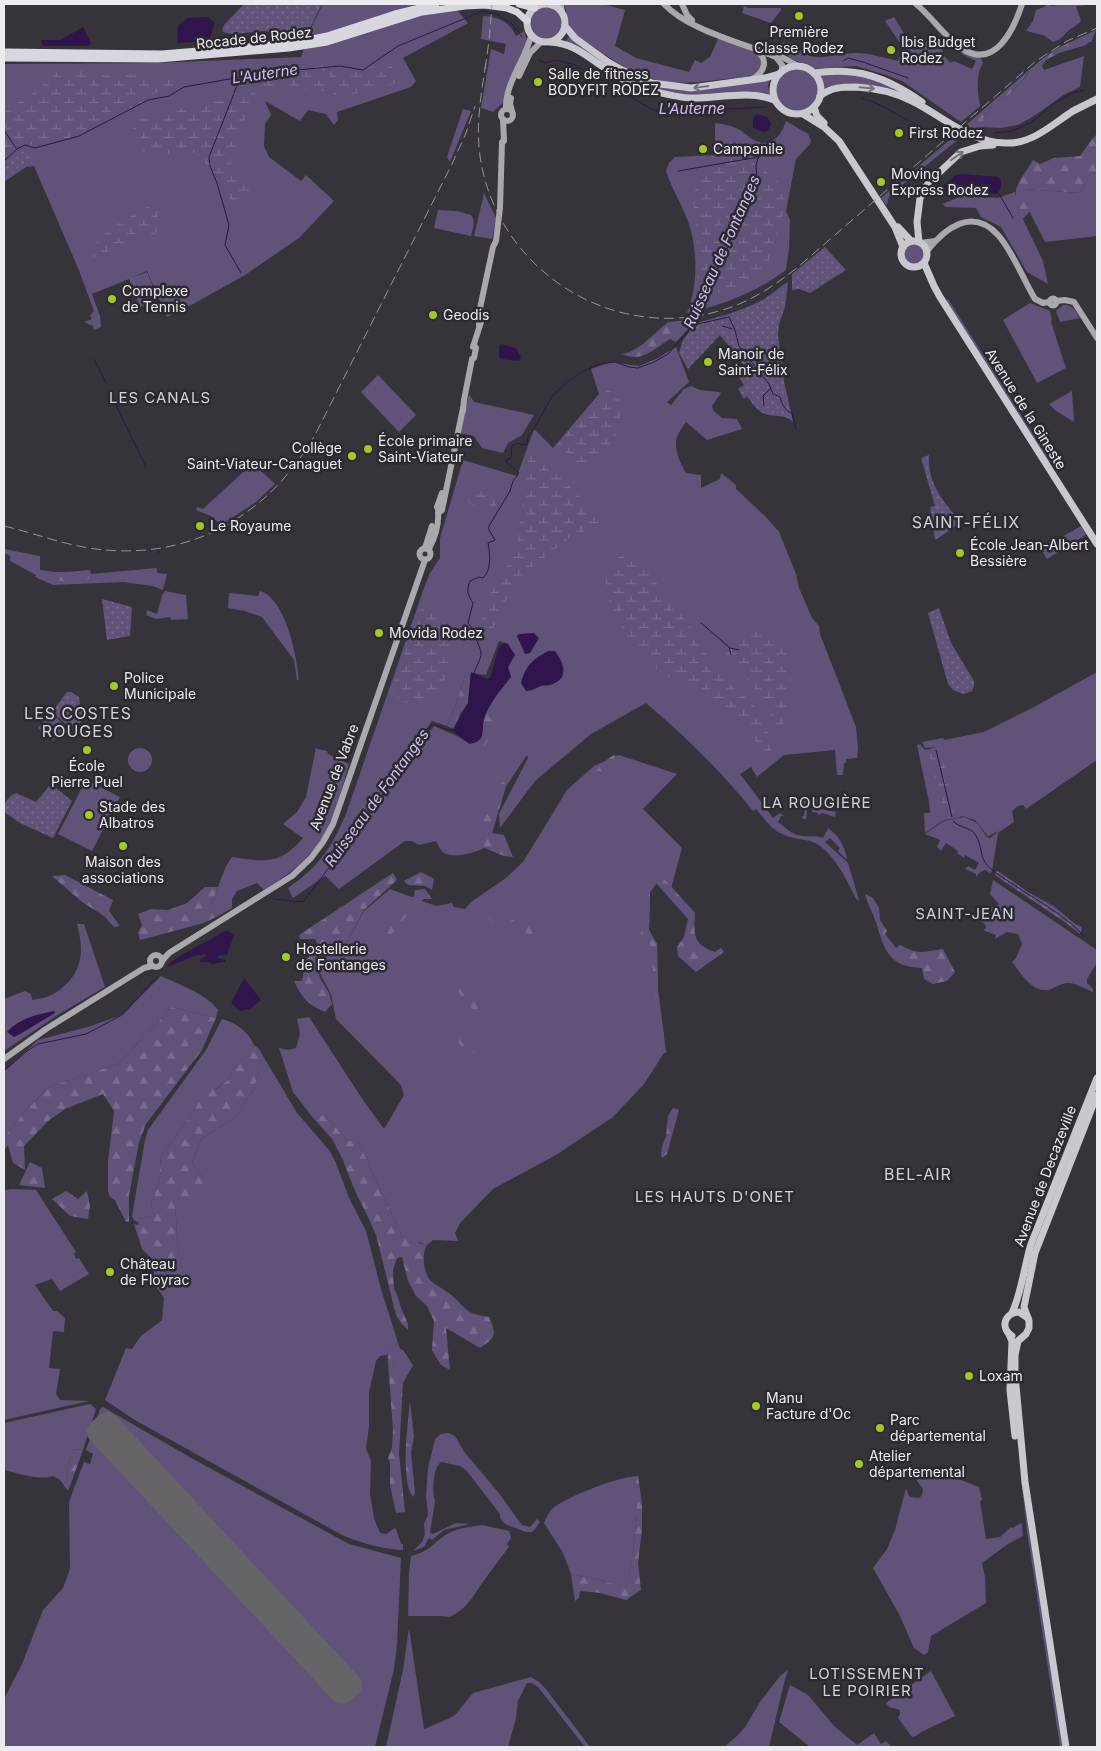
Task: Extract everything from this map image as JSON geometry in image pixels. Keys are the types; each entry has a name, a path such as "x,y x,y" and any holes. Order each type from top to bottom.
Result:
{"highway":[{"name":"Rocade de Rodez","path":"4,52 162,54 294,43 327,36 395,14 436,4"},
{"path":"519,4 535,8"},
{"name":"Rocade de Rodez","path":"4,58 158,59 289,48 327,42 422,12 465,6 485,5 507,8 517,12 526,22"},
{"path":"314,36 395,14"}],"main road":[{"path":"562,13 551,4 542,4 535,8 528,15 526,22 531,36 541,42 564,43 575,47 620,77 647,89 693,98 767,97 774,100 780,108 797,115 803,114 814,107 820,96 835,88 870,88 889,92 912,101 983,141 1007,144"},
{"path":"561,4 565,26 575,38 608,62 630,74 652,82 691,88 749,80 780,73 791,67 800,67"},
{"path":"664,4 673,12 692,23 776,57 782,65 773,86 774,100"},
{"path":"682,4 687,16 695,23 779,54 814,74 820,84 820,96"},
{"path":"916,4 960,47 972,53 982,54 992,52 1004,43 1022,4"},
{"path":"551,42 560,36 565,26"},
{"path":"509,110 502,112 506,120 513,116 509,110 508,92 531,36"},
{"path":"509,110 515,83 530,53 541,42"},
{"path":"749,80 761,73 764,65 763,57 751,47"},
{"path":"814,74 839,70 861,73 884,80 904,90 960,128"},
{"path":"972,134 998,140 1019,138 1031,134 1097,95"},
{"path":"917,242 920,198 928,182 961,152 980,146 1007,144 1034,137 1074,111 1097,99"},
{"path":"814,107 817,116 841,139 897,226 927,251"},
{"path":"803,114 824,126 838,141 892,223 903,247 901,256 904,263 916,268 924,263 927,251 934,241 950,227 971,222 988,227 1004,242 1035,299 1043,303 1065,300 1074,302 1097,338"},
{"name":"Avenue de Vabre","path":"160,958 292,876 311,858 333,824 415,592 422,568 423,559 420,553 427,549 432,542 439,518 438,507 445,482 447,481 450,467 449,462 462,412 472,359 474,358 476,348 474,345 481,322 481,311 497,227 500,208 502,140 506,120"},
{"path":"903,247 917,242 934,241"},
{"name":"Avenue de la Gineste","path":"924,263 934,286 1097,544"},
{"name":"Avenue de la Gineste","path":"916,268 934,286"},
{"path":"4,1059 46,1029 144,968 151,964 159,966 160,958 153,956 151,964"},
{"name":"Avenue de Decazeville","path":"1012,1313 1020,1294 1025,1264 1031,1244 1097,1078"},
{"name":"Avenue de Decazeville","path":"1028,1318 1024,1307 1034,1253 1097,1095"},
{"path":"1025,1482 1018,1456 1010,1390 1012,1341 1006,1330 1005,1323 1008,1316 1012,1313 1021,1313 1028,1318 1030,1328 1018,1341 1015,1355 1015,1375 1025,1482 1066,1747"},
{"path":"1009,1334 1016,1337 1022,1336"}],"green space":[{"path":"244,4 322,4 308,32 284,34 264,31 234,34 222,31 224,25"},
{"path":"323,4 452,4 468,23 403,58 416,81 411,87 337,112 338,120 334,125 326,114 308,110 300,121 265,101 271,115 265,124 264,146 269,157 301,181 306,175 334,201 299,238 245,275 167,317 147,271 131,278 147,272 158,299 140,307 129,279 92,294 100,316 101,327 94,330 93,326 84,322 92,319 90,316 94,311 78,268 34,166 26,167 4,182 4,64 154,63 301,57 311,28"},
{"path":"565,4 602,4 625,10 615,46 636,58 689,72 695,60 701,63 710,57 719,37 758,54 762,65 756,73 741,78 683,83 666,82 647,77 621,65 575,34 570,28"},
{"path":"1047,4 1051,6 1097,4 1076,6 1081,21 1061,38 1053,42 1043,35 1026,31 1033,21 1036,10"},
{"path":"744,6 749,8 781,8 781,10 771,23 742,13"},
{"path":"546,7 558,12 563,24 558,36 546,41 534,36 529,24 534,12"},
{"path":"483,16 493,17 506,23 516,36 524,31 527,41 503,103 493,112 481,108 491,49 504,54 506,44 481,39"},
{"path":"894,17 909,42 916,48 937,36 938,40 936,42 943,49 942,54 951,63 954,61 972,69 976,61 962,54 956,47 980,56 983,63 978,79 980,106 961,122 902,81 856,66 813,69 787,56 781,48 782,43 788,42 809,56 823,57 861,53 898,61 902,46 885,21"},
{"path":"1096,30 1091,42 1086,45 1059,53 1046,60 1041,60 1056,49"},
{"path":"569,36 657,87 685,91 771,79 768,85 770,95 691,95 645,86 614,72 565,42"},
{"path":"1084,56 1080,87 1065,94 1018,125 1001,128 981,127 984,116 1000,99 1009,95 1029,73 1028,71 1041,60 1046,60 1042,66 1044,70"},
{"path":"386,59 394,70 399,82 367,92 334,96 328,69 362,73"},
{"path":"322,63 329,91 251,88 242,82 240,74 286,66"},
{"path":"322,66 326,88 318,90 255,87 244,80 241,72 247,69 280,72 296,67"},
{"path":"796,68 808,72 814,78 818,90 814,102 808,108 796,112 784,108 778,102 774,90 778,78 784,72"},
{"path":"61,69 79,69 117,77 130,74 154,78 171,78 174,90 151,94 143,99 143,104 122,112 73,137 21,147 4,160 4,112 33,93"},
{"path":"1028,71 1009,95 1000,99 984,116 981,131 965,126"},
{"path":"827,74 851,74 875,79 912,98 890,90 824,90 820,76"},
{"path":"239,81 258,96 247,113 231,160 231,164 251,185 253,194 241,205 231,201 213,171 197,154 186,150 152,157 140,149 138,143 142,134 132,128 135,119 152,118 159,114 209,101 230,101"},
{"path":"463,109 471,111 450,162 447,157"},
{"path":"786,121 808,134 811,141 796,159 786,211 790,220 786,270 763,285 739,297 687,313 694,289 695,250 689,225 666,171 669,163 675,157 715,155 715,123 740,130 754,140 766,143 779,136"},
{"path":"958,133 960,138 891,194 887,206 881,198"},
{"path":"1097,134 1097,172 1089,176 1080,193 1025,189 1025,203 1030,211 1022,220 1016,200 1017,188 1033,160 1040,164 1054,158 1080,156"},
{"path":"729,140 757,166 776,179 784,196 785,206 773,250 762,273 743,284 706,296 697,287 698,249 694,197 700,180 724,161 726,156 725,142"},
{"path":"25,149 33,164 4,179 4,163 17,151"},
{"path":"1097,172 1097,236 1045,242 1025,203 1025,189 1080,193 1089,176"},
{"path":"1015,192 1018,209 1043,261 1048,284 1027,272 1001,227 981,217 976,208 946,207 942,204 962,196 998,198"},
{"path":"484,193 496,218 492,239 474,236"},
{"path":"156,202 160,228 154,235 129,234 129,242 122,248 110,251 101,257 92,257 94,248 108,232 128,217"},
{"path":"438,210 457,211 471,215 474,222 471,236 434,228"},
{"path":"913,243 921,246 924,254 921,262 913,265 905,262 902,254 905,246"},
{"path":"825,247 846,270 810,293 799,289 792,290 792,274"},
{"path":"788,282 785,307 779,324 778,335 784,381 793,422 784,417 762,413 747,396 744,399 738,389 744,385 737,374 746,368 720,335 688,369 679,353 683,340 696,323 754,304"},
{"path":"948,299 1050,461 1050,465 946,301"},
{"path":"1030,303 1050,311 1051,322 1066,368 1037,383 1003,320"},
{"path":"1063,305 1071,307 1080,318 1060,322 1056,311"},
{"path":"691,320 690,327 676,342 670,339 642,356 636,357 622,354 630,352 643,344 668,322"},
{"path":"676,347 689,382 667,402 671,405 684,389 691,386 700,390 719,392 721,393 712,406 713,410 722,418 737,419 742,429 707,440 686,422 676,439 679,459 686,473 701,475 701,488 720,479 721,473 736,485 736,489 779,532 796,574 799,588 812,618 819,626 820,634 856,727 857,758 846,759 843,775 837,775 835,750 784,755 757,777 751,767 740,774 773,818 780,813 784,816 781,816 778,822 793,833 799,836 823,838 828,828 835,834 843,845 846,859 838,851 840,848 830,838 825,842 848,863 859,900 857,900 836,862 824,849 815,843 782,834 773,828 756,809 753,811 702,754 646,703 591,734 535,781 500,828 499,814 528,758 527,755 501,794 484,848 469,854 451,855 442,851 436,841 419,845 412,841 405,841 339,889 325,876 293,898 288,888 308,872 323,856 346,814 424,588 430,573 440,558 440,538 463,460 517,476 534,429 553,448 599,394 591,369 611,362 639,366 658,358","holes":["499,641 508,644 508,668 490,708 484,724 483,734 470,744 434,726 376,806 395,773 432,721 447,726 466,672 486,675"]},
{"path":"378,375 416,415 399,432 361,392"},
{"path":"607,390 619,398 618,429 608,446 586,470 557,444"},
{"path":"1072,391 1074,422 1056,411 1049,404"},
{"path":"469,394 474,402 534,415 522,435 508,443 503,453 482,448 474,436 460,433"},
{"path":"535,450 596,514 599,522 568,539 525,573 516,583 499,613 490,637 485,636 483,624 487,601 517,547 529,454"},
{"path":"929,455 929,465 934,484 943,500 961,523 935,540 930,507 935,506 921,458"},
{"path":"253,463 275,484 256,502 221,525 211,516 196,510 197,507 203,509"},
{"path":"473,491 491,492 499,496 494,512 491,514 469,503 470,493"},
{"path":"1081,526 1087,534 1047,559 1041,549"},
{"path":"4,549 40,556 40,570 46,571 90,570 91,574 157,568 157,573 167,574 163,590 153,586 123,582 53,585 35,577 36,575 10,561 10,556 4,553"},
{"path":"618,557 631,557 646,570 689,624 695,638 726,681 750,701 763,719 773,743 771,751 765,752 758,747 754,737 733,715 689,686 674,680 654,667 635,648 622,628 605,593 606,577"},
{"path":"40,570 71,572 90,570 89,579 77,583 43,579"},
{"path":"165,591 186,595 188,619 171,620 170,617 156,619 146,615 147,610 157,614 162,595"},
{"path":"260,591 269,596 277,605 283,617 293,644 299,680 297,680 294,660 262,617 228,608 229,593 258,596"},
{"path":"102,599 132,607 130,636 107,640"},
{"path":"423,600 433,606 444,624 448,638 449,661 445,679 436,695 419,704 412,704 401,700 391,691"},
{"path":"939,608 951,643 974,681 972,691 964,694 953,690 948,684 928,613"},
{"path":"761,629 779,641 785,650 788,660 791,682 788,714 787,719 780,727 776,726 765,702 758,692 727,657 725,651"},
{"path":"466,672 471,672 468,703 460,714 454,729 447,726"},
{"path":"1097,672 1097,760 1026,809 1023,805 1018,806 1012,811 1014,822 998,833 992,871 990,873 985,870 976,877 976,874 965,869 968,866 975,870 979,863 965,855 964,858 957,853 958,851 946,843 941,851 937,847 940,840 925,834 944,821 964,817 977,823 987,837 990,838 999,831 988,836 975,820 962,816 944,820 925,833 924,813 930,813 929,802 917,745 920,744 926,750 936,747 925,748 922,742 943,738 944,740 984,732"},
{"path":"67,692 71,692 79,697 80,705 88,713 76,728 69,722 67,725 52,712"},
{"path":"501,693 496,703 497,715 494,727 489,740 482,750 479,747 485,716 493,701"},
{"path":"51,713 66,726 53,741 38,728"},
{"path":"316,747 349,764 337,805 324,835 307,857 287,875 264,890 257,883 237,891 232,899 232,908 218,916 210,908 226,866 232,857 263,860 279,857 295,847 303,838 283,824 297,812 306,797"},
{"path":"140,748 148,752 152,760 148,768 140,772 132,768 128,760 132,752"},
{"path":"940,750 955,806 953,812 949,813 944,810 928,752"},
{"path":"614,755 616,756 601,774 585,799 581,797 581,794 595,773"},
{"path":"619,755 677,774 643,809 682,848 669,896 657,883 650,892 649,930 657,944 658,990 666,1053 664,1053 644,1084 613,1117 556,1155 493,1189 460,1223 455,1233 458,1241 433,1240 426,1246 420,1242 412,1242 402,1236 358,1141 348,1141 324,1114 314,1119 293,1092 279,1048 288,1050 296,1048 300,1034 297,1019 309,1017 384,1129 404,1095 401,1085 336,1019 331,994 315,964 322,956 347,942 364,911 390,889 436,906 452,903 454,907 465,909 471,902 506,878 523,862 567,790 594,766"},
{"name":"Stade des Albatros","path":"86,780 120,797 92,851 58,834"},
{"path":"502,782 507,783 492,833 504,835 513,857 504,856 475,844 494,792"},
{"path":"51,784 72,801 53,838 20,823 4,812 5,803 16,793 36,802"},
{"path":"820,798 819,809 836,812 835,817 822,813 818,815 818,813 812,812 813,807 808,802 806,819 803,819 802,816 804,816 805,808 796,806 797,804 788,799"},
{"path":"998,871 1028,892 1055,907 1075,924 1082,927 1080,934 995,875 995,872"},
{"path":"421,872 434,879 432,890 425,886 408,885 404,881"},
{"path":"393,873 397,880 364,910 347,942 322,956 315,964 321,980 329,993 332,1004 325,1012 309,1003 294,981 302,981 306,960 319,947 315,939 300,939 299,935"},
{"path":"659,873 695,913 694,927 698,942 707,949 715,952 721,948 724,952 696,972 678,956 677,947 684,937 688,919 656,883 650,892 649,930 657,944 658,990 666,1053 662,1053 650,944 647,940 643,940 640,935 643,927 643,885 652,875"},
{"path":"65,875 113,900 109,911 120,926 114,927 104,916 82,902 52,876"},
{"path":"993,880 1097,950 1097,963 1087,979 1087,983 1093,989 1093,992 1070,983 1042,990 1027,981 1012,962 1016,958 1022,944 1018,934 1007,932 995,939 996,935 983,930 986,928 985,924 980,921 977,914 999,904 990,894"},
{"path":"205,887 218,887 210,908 218,916 204,923 140,940 138,932 142,925 138,914 151,909 168,910 187,903"},
{"path":"425,889 432,899 424,899 415,905 393,933 389,936 385,934 384,929 389,925 401,907 414,896 415,890"},
{"path":"865,894 873,898 879,908 880,920 887,931 885,934 896,948 900,945 921,952 943,949 955,972 947,981 933,984 924,979 922,968 910,967 894,960 881,939"},
{"path":"489,915 510,919 532,927 552,938 569,951 563,952 553,947 547,938 539,939 505,924 491,922"},
{"path":"77,924 84,924 105,987 56,1016 4,1051 4,999 25,991 31,994 32,1000 44,998 56,993 68,982 75,973 81,954"},
{"path":"457,972 471,997 479,1006 483,1018 483,1036 476,1053 466,1053 459,1043 457,1036 459,1033 467,1045 473,1045 480,1035 479,1017 460,994 449,974"},
{"path":"161,976 192,990 213,1004 218,1010 216,1018 172,1007 118,1064 49,1087 4,1137 4,1071 38,1040 88,1027 122,1015"},
{"path":"172,1007 216,1018 202,1050 146,1124 139,1142 129,1195 129,1222 126,1222 115,1200 110,1197 108,1192 108,1161 114,1111 103,1094 65,1109 48,1121 24,1146 25,1170 13,1163 8,1145 4,1151 4,1137 49,1087 118,1064"},
{"path":"222,1019 241,1028 254,1045 248,1055 233,1069 228,1080 199,1101 192,1114 161,1156 158,1184 151,1205 155,1216 138,1219 139,1223 132,1216 148,1130 206,1050"},
{"path":"254,1045 263,1056 254,1089 236,1116 201,1139 192,1163 203,1178 201,1194 175,1207 178,1245 184,1280 177,1283 142,1249 134,1224 137,1225 139,1223 138,1219 155,1216 151,1205 158,1184 161,1156 209,1089 215,1090 228,1080 233,1069 248,1055"},
{"path":"263,1056 297,1113 329,1150 336,1163 349,1198 366,1231 381,1289 400,1349 403,1350 413,1365 403,1383 397,1374 387,1349 387,1355 380,1356 376,1361 369,1392 369,1427 366,1449 371,1461 370,1494 374,1518 380,1533 386,1534 396,1529 401,1544 403,1544 403,1550 372,1545 342,1535 133,1419 105,1400 126,1348 132,1349 141,1336 162,1320 164,1298 153,1282 155,1262 177,1283 184,1280 178,1245 175,1207 203,1178 192,1163 201,1139 236,1116 254,1089"},
{"path":"673,1108 679,1110 667,1154 662,1158 662,1147 666,1136 668,1116"},
{"path":"324,1114 348,1141 358,1141 402,1236 426,1246 424,1263 430,1280 450,1294 466,1310 489,1317 494,1335 480,1348 446,1328 450,1370 441,1365 432,1350 434,1321 427,1306 416,1296 408,1281 402,1257 397,1258 393,1270 394,1288 408,1324 408,1330 396,1315 376,1235 332,1139 314,1119"},
{"path":"30,1162 42,1168 45,1188 19,1185"},
{"path":"4,1190 36,1190 76,1252 74,1254 76,1259 79,1258 89,1274 60,1291 52,1279 35,1285 53,1311 57,1311 65,1318 64,1332 53,1331 49,1368 60,1369 56,1394 60,1400 89,1401 4,1420"},
{"path":"66,1191 78,1199 87,1191 90,1206 88,1219 70,1216 52,1199"},
{"path":"387,1348 403,1383 399,1453 405,1512 396,1513 390,1485 390,1463 388,1458 392,1448 393,1430"},
{"path":"410,1401 414,1437 411,1452 415,1493 413,1497 409,1489 406,1465"},
{"path":"90,1404 96,1409 83,1450 74,1449 69,1463 67,1477 70,1486 68,1491 60,1480 53,1476 41,1478 4,1470 4,1423"},
{"path":"103,1407 193,1459 349,1544 401,1558 394,1669 375,1747 4,1747 4,1699 22,1664 43,1610 63,1588 70,1569 69,1502 84,1462 90,1464 93,1454 86,1450 100,1409"},
{"path":"449,1433 455,1436 465,1453 498,1492 522,1525 530,1527 537,1519 540,1522 532,1532 526,1532 505,1524 500,1518 500,1514 466,1470 460,1466 441,1462 436,1469 434,1480 435,1501 430,1533 433,1534 456,1523 470,1524 444,1530 432,1540 429,1538 424,1547 413,1551 422,1542 425,1534 424,1524 428,1515 426,1496 428,1468 435,1439 441,1434"},
{"path":"74,1449 83,1450 70,1486 67,1472"},
{"path":"1020,1470 1063,1747 1060,1747 1027,1531"},
{"path":"935,1473 948,1475 979,1487 986,1539 1000,1537 1011,1527 1013,1528 1021,1523 1023,1536 1008,1544 982,1563 985,1577 986,1603 931,1636 928,1652 924,1655 914,1648 899,1614 873,1568 887,1549 895,1530 906,1488 910,1497 919,1498 922,1495 923,1489 916,1476"},
{"path":"638,1476 642,1503 642,1530 638,1563 641,1590 626,1600 600,1593 580,1591 579,1598 575,1601 571,1574 626,1588 637,1515 637,1488 635,1482 630,1477"},
{"path":"630,1477 635,1482 637,1488 637,1515 626,1589 604,1581 571,1574 563,1553 544,1523 548,1514 558,1505 577,1495 612,1481"},
{"path":"482,1525 509,1531 511,1538 507,1544 509,1547 470,1601 450,1617 408,1616 411,1556 425,1550 453,1531"},
{"path":"409,1628 424,1729 456,1714 473,1693 531,1677 545,1688 590,1747 585,1747 538,1687 532,1683 527,1683 518,1701 516,1718 508,1747 386,1747 403,1670"},
{"path":"788,1670 769,1747 724,1747 745,1727 760,1702 780,1676"},
{"path":"931,1671 955,1716 912,1737 898,1718 900,1710 889,1707 886,1703"},
{"path":"790,1685 808,1695 834,1726 857,1745 874,1733 881,1744 886,1741 892,1747 810,1747 779,1722"}],"shaded area":[{"path":"208,17 215,23 209,41 177,43 178,26 187,18"},
{"path":"83,27 91,43 88,46 42,45 41,40 60,40"},
{"path":"757,114 767,117 771,123 768,131 763,132 753,128 753,118"},
{"path":"956,175 998,177 1001,180 1001,188 997,194 962,192 948,197 944,194 942,187"},
{"path":"501,344 516,348 521,357 519,361 501,359 499,357 499,346"},
{"path":"534,633 539,638 530,653 525,654 517,636 519,634"},
{"path":"504,643 508,644 515,655 508,667 511,677 486,712 481,738 470,744 452,731 468,703 471,672 487,679 490,678 499,647"},
{"path":"548,651 555,651 560,660 563,669 562,677 551,685 526,691 521,683 525,672 534,660"},
{"path":"227,930 234,935 227,955 220,955 217,958 226,960 225,962 214,965 208,962 201,962 199,960 206,956 206,954 194,956 166,966 180,956"},
{"path":"244,978 261,1000 250,1009 240,1011 231,1003"},
{"path":"54,1011 55,1013 14,1037 7,1032 23,1020"}],"waterway":[{"name":"L'Auterne","path":"4,161 17,149 25,145 35,148 79,136 148,100 169,96 184,87 264,73 340,66 363,70 398,46 483,11 498,15 512,24 522,37"},
{"name":"L'Auterne","path":"843,61 848,58 908,78"},
{"name":"L'Auterne","path":"539,60 545,63 556,60 575,65 655,111 767,107"},
{"path":"240,78 209,157 210,166 229,225 225,245 241,273"},
{"name":"L'Auterne","path":"994,133 1012,131 1032,122 1052,105 1072,93 1084,90"},
{"path":"862,98 878,104 921,127"},
{"path":"4,130 16,148"},
{"path":"734,142 747,159"},
{"name":"Ruisseau de Fontanges","path":"474,673 481,653 476,633 468,623 473,603 468,588 470,581 479,577 483,578 488,570 490,557 488,543 495,540 489,530 489,526 519,473 506,462 506,460 511,458 512,446 517,443 527,444 528,437 552,396 568,381 599,364 615,362 638,368 654,362 668,354 691,328 694,310 705,297 749,199 757,178 756,165 761,148"},
{"path":"678,171 759,157"},
{"path":"998,192 1013,218"},
{"path":"693,325 729,317 739,346 769,384 773,394 780,397 784,407 792,413 796,429"},
{"path":"723,326 732,329"},
{"path":"94,359 106,383"},
{"path":"764,406 763,396 771,388"},
{"path":"111,395 146,467"},
{"path":"701,623 729,647 731,654"},
{"path":"730,648 739,650"},
{"name":"Ruisseau de Fontanges","path":"273,899 303,902 357,831 432,724 453,730"},
{"path":"936,750 952,817"},
{"path":"953,821 975,834 983,859 990,868 1057,913 1074,926 1083,936"},
{"name":"Ruisseau de Fontanges","path":"4,1071 38,1044 86,1034 122,1015 158,976"}],"runway":[{"path":"107,1424 350,1685 342,1692 99,1432 107,1424"}],"railway":[{"path":"485,69 492,4"},
{"path":"486,63 478,131 480,158 496,209 516,242 541,270 571,292 605,308 642,317 680,318 730,308 751,299 780,281 1036,61 1067,41 1097,28"},
{"path":"4,526 61,542 96,549 130,551 163,548 194,540 223,527 250,510 274,489 296,464 315,435 452,164 466,133 475,106"}],"place":[{"name":"Première Classe Rodez","path":"799,16"},
{"name":"Ibis Budget Rodez","path":"891,50"},
{"name":"Salle de fitness BODYFIT RODEZ","path":"538,82"},
{"name":"First Rodez","path":"899,133"},
{"name":"Campanile","path":"703,149"},
{"name":"Moving Express Rodez","path":"881,182"},
{"name":"Complexe de Tennis","path":"112,299"},
{"name":"Geodis","path":"433,315"},
{"name":"Manoir de Saint-Félix","path":"708,362"},
{"name":"École primaire Saint-Viateur","path":"368,449"},
{"name":"Collège Saint-Viateur-Canaguet","path":"352,456"},
{"name":"Le Royaume","path":"200,526"},
{"name":"École Jean-Albert Bessière","path":"960,553"},
{"name":"Movida Rodez","path":"379,633"},
{"name":"Police Municipale","path":"114,686"},
{"name":"École Pierre Puel","path":"87,750"},
{"name":"Stade des Albatros","path":"89,815"},
{"name":"Maison des associations","path":"123,846"},
{"name":"Hostellerie de Fontanges","path":"286,957"},
{"name":"Château de Floyrac","path":"110,1272"},
{"name":"Loxam","path":"969,1376"},
{"name":"Manu Facture d'Oc","path":"756,1406"},
{"name":"Parc départemental","path":"880,1428"},
{"name":"Atelier départemental","path":"859,1464"}],"district":[{"name":"LES CANALS","path":"160,398"},
{"name":"SAINT-FÉLIX","path":"966,522"},
{"name":"LES COSTES ROUGES","path":"78,722"},
{"name":"LA ROUGIÈRE","path":"817,803"},
{"name":"SAINT-JEAN","path":"965,914"},
{"name":"BEL-AIR","path":"918,1174"},
{"name":"LES HAUTS D'ONET","path":"715,1197"},
{"name":"LOTISSEMENT LE POIRIER","path":"867,1682"}]}
